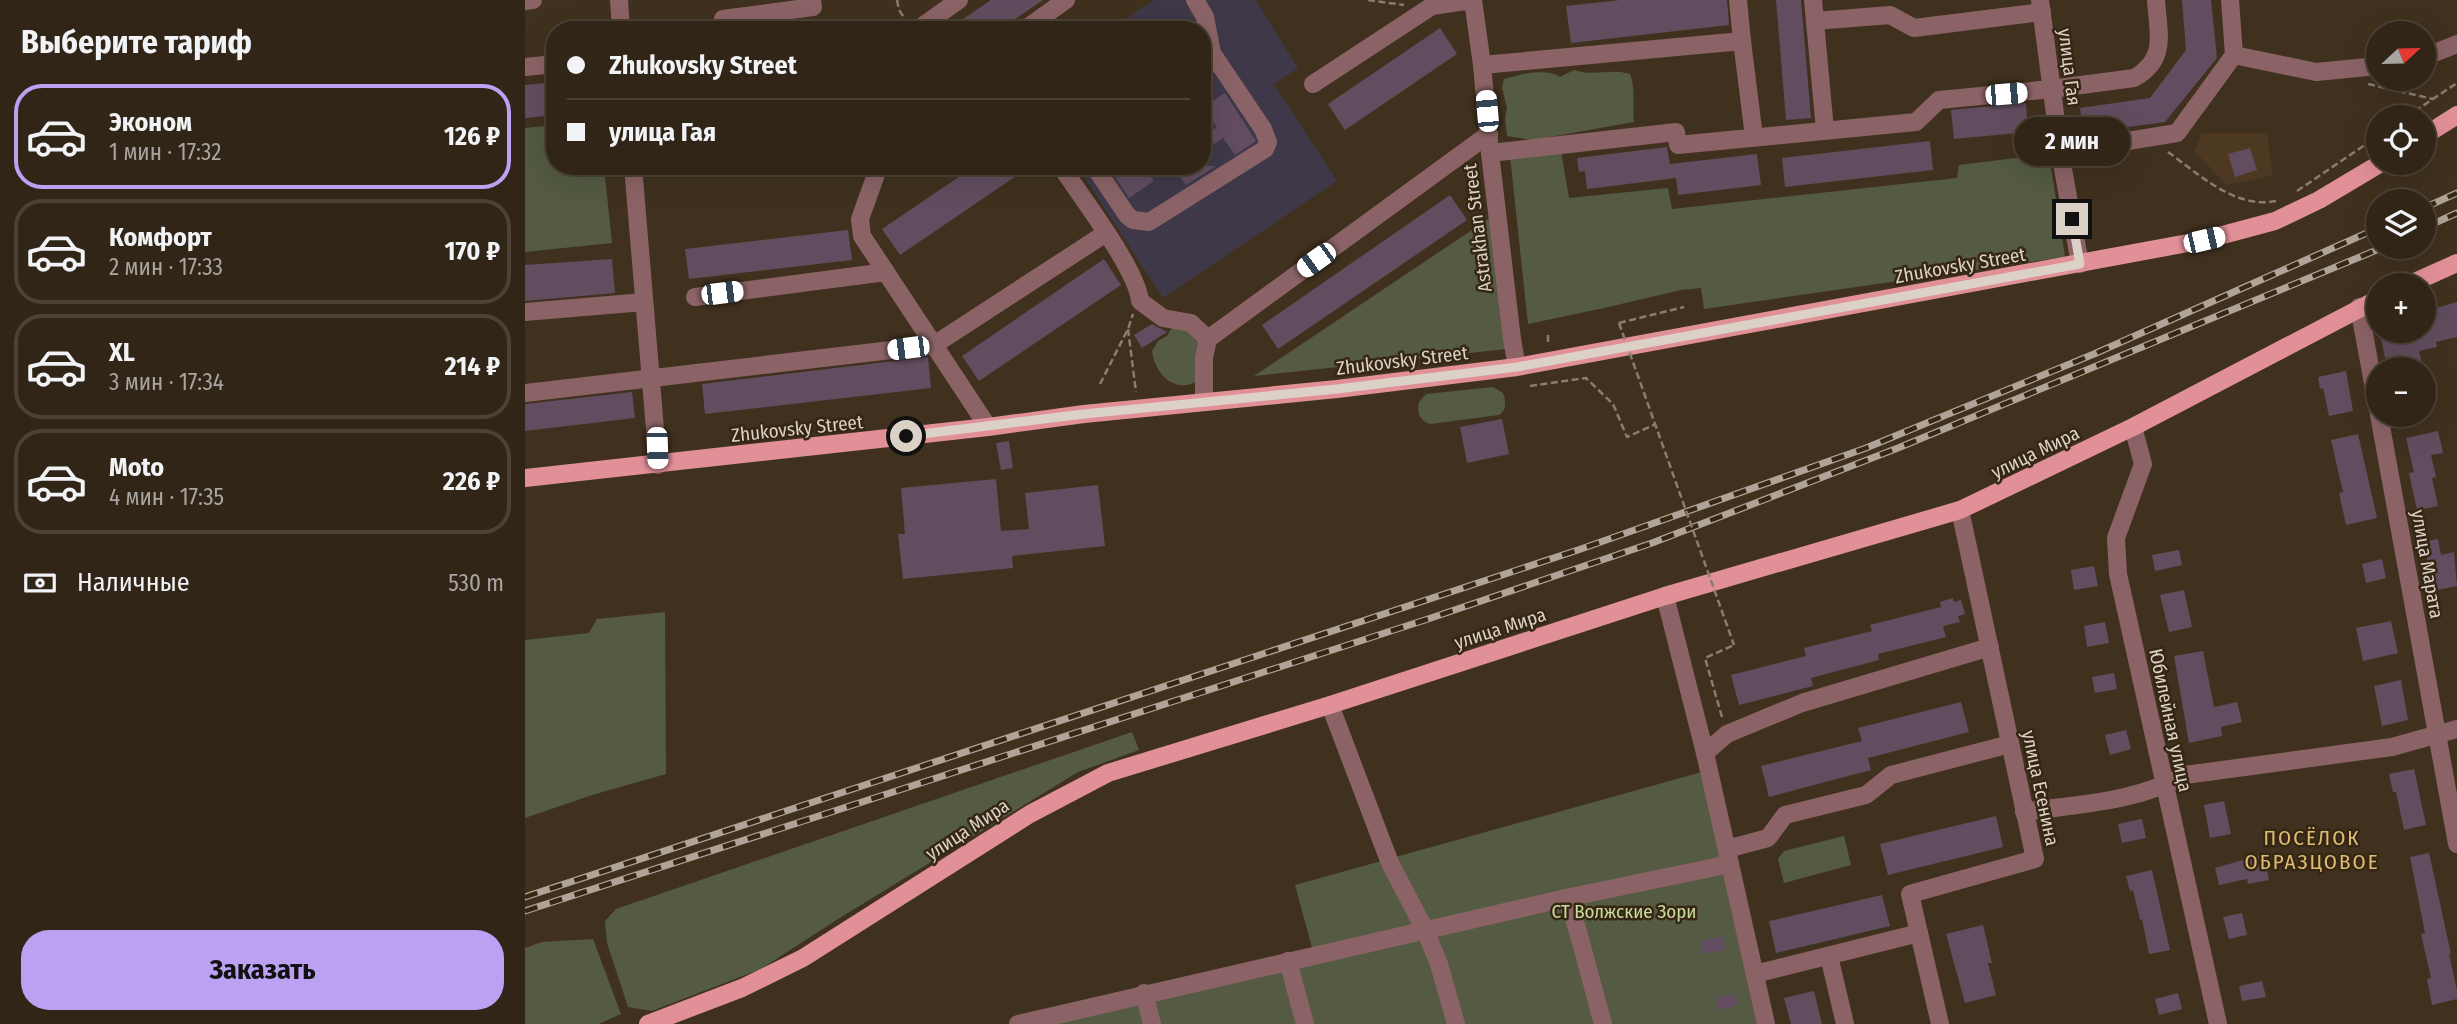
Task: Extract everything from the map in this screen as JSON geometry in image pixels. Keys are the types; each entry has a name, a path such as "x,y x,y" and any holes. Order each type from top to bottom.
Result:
{"main road":[{"path":"2436,128 2457,115"},
{"name":"Zhukovsky Street","path":"525,478 1517,367 2204,240 2275,221 2319,201 2366,172"},
{"path":"2435,273 2457,263"},
{"name":"улица Мира","path":"648,1024 742,988 803,958 1030,814 1108,773 1329,705 1665,596 1960,510 2133,427 2366,304"}],"street":[{"path":"525,1 533,0"},
{"path":"619,0 620,21"},
{"path":"723,19 813,7 812,0"},
{"path":"919,21 959,0"},
{"path":"1037,21 1066,0"},
{"path":"1195,0 1205,21"},
{"path":"1313,84 1432,6 1472,0"},
{"name":"Astrakhan Street","path":"1472,0 1482,65 1511,339 1517,367"},
{"path":"1738,0 1754,137"},
{"path":"1813,0 1825,130"},
{"path":"1490,153 1676,132 1678,145 1916,121 1939,100 2134,78 2155,60 2159,47 2156,0"},
{"path":"2060,152 2177,133 2234,55 2230,0"},
{"path":"1815,22 1890,15 1913,28 2041,6"},
{"name":"улица Гая","path":"2041,6 2060,152 2080,264"},
{"path":"1482,65 1742,41"},
{"path":"2436,52 2457,44"},
{"path":"2234,55 2316,72 2366,67"},
{"path":"1100,175 1127,215 1149,222 1265,149 1268,142 1263,130 1211,62"},
{"path":"525,67 546,65"},
{"path":"1204,401 1204,358 1208,339 1489,134"},
{"path":"634,175 658,465"},
{"path":"876,175 860,219 862,236 988,427"},
{"path":"1067,175 1139,288 1140,301 1163,318 1191,323 1208,339"},
{"path":"525,393 934,345 1106,233"},
{"path":"695,296 886,272"},
{"path":"525,312 645,302"},
{"name":"улица Марата","path":"2359,307 2368,357"},
{"name":"Юбилейная улица","path":"2133,427 2143,464 2116,538 2118,574 2218,1024"},
{"name":"улица Марата","path":"2382,427 2457,844"},
{"name":"улица Есенина","path":"1940,1024 1910,894 2035,859 1960,510"},
{"path":"1665,596 1705,753 1766,1024"},
{"path":"1705,753 1727,734 1803,704 1990,647"},
{"path":"1329,705 1390,863 1425,930 1439,964 1456,1024"},
{"path":"2024,812 2135,796 2164,787 2185,775 2392,747 2457,729"},
{"path":"1018,1024 1566,898 1728,857 1767,838 1785,815 1866,795 1891,775 2010,744"},
{"path":"1566,898 1577,928 1603,1024"},
{"path":"1755,974 1919,933"},
{"path":"1829,956 1845,1024"},
{"path":"1289,961 1305,1024"},
{"path":"1144,993 1152,1024"}],"path":[{"path":"897,0 899,10 908,21"},
{"path":"1369,0 1405,5"},
{"path":"2424,105 2457,83"},
{"path":"2396,91 2433,99"},
{"path":"2148,138 2232,197 2259,202 2283,200"},
{"path":"2294,193 2366,144"},
{"path":"1100,384 1140,301"},
{"path":"1684,307 1619,323 1734,645 1705,658 1727,734"},
{"path":"1128,328 1138,408"},
{"path":"1529,386 1586,377 1615,408 1627,437 1656,424"}],"shaded area":[{"path":"1155,0 1256,0 1298,68 1274,84 1337,181 1163,298 1083,175 1211,175 1211,21 1121,21"},
{"path":"2201,133 2267,133 2273,175 2227,185 2195,152"}],"green space":[{"path":"1574,70 1630,74 1634,122 1533,140 1507,136 1507,108 1502,88 1504,79 1540,72 1560,77"},
{"path":"546,126 546,175 605,175 612,243 525,252 525,128"},
{"path":"1561,151 1569,198 1668,188 1672,209 1957,178 1959,165 2049,154 2065,257 1704,309 1701,288 1681,290 1528,324 1510,156"},
{"path":"1493,216 1507,349 1254,376"},
{"path":"1182,323 1200,339 1199,380 1182,385 1175,384 1162,375 1152,351 1158,341 1167,336 1174,324"},
{"path":"1493,387 1503,393 1505,399 1505,408 1499,415 1431,424 1420,416 1419,402 1426,394"},
{"path":"665,612 666,774 525,818 525,640 589,633 597,619"},
{"path":"1132,732 1139,750 1078,772 761,969 652,1011 628,1007 607,943 605,921 616,909"},
{"name":"СТ Волжские Зори","path":"1709,770 1766,1024 1018,1024 1314,955 1295,885"},
{"path":"1844,836 1851,865 1784,883 1778,859 1784,851"},
{"path":"593,939 621,1014 599,1024 525,1024 525,948 542,942"}],"building":[{"path":"991,0 1043,0 1012,21 960,21"},
{"path":"1620,0 1727,0 1729,25 1571,43 1566,6"},
{"path":"1776,0 1801,0 1811,118 1786,120"},
{"path":"2182,0 2211,0 2217,58 2165,122 2084,133 2080,108 2150,98 2186,50"},
{"path":"1440,28 1457,54 1345,130 1328,104"},
{"path":"546,83 546,116 525,118 525,85"},
{"path":"1225,93 1256,141 1235,155 1223,138 1211,146 1211,131 1217,127 1211,118 1211,102"},
{"path":"2026,103 2028,132 1954,139 1951,110"},
{"path":"1930,141 1933,170 1785,187 1782,158"},
{"path":"1667,147 1670,164 1757,154 1761,185 1678,195 1676,178 1587,189 1585,171 1579,172 1577,158"},
{"path":"2250,148 2257,170 2235,177 2228,154"},
{"path":"962,175 1018,175 900,255 882,229"},
{"path":"1114,175 1150,175 1154,181 1129,198"},
{"path":"1179,175 1202,175 1186,185"},
{"path":"1450,195 1467,220 1278,349 1262,325"},
{"path":"848,230 852,260 689,279 685,249"},
{"path":"612,259 615,293 525,301 525,265"},
{"path":"1104,259 1121,285 979,381 962,356"},
{"path":"2457,302 2457,337 2436,342 2436,308"},
{"path":"1152,324 1167,332 1142,348 1134,335"},
{"path":"2436,342 2437,347 2419,351 2420,357 2385,357 2382,343"},
{"path":"928,357 931,388 705,414 702,384"},
{"path":"2346,371 2353,411 2329,416 2318,377"},
{"path":"632,392 635,418 525,431 525,404"},
{"path":"1502,419 1509,454 1467,463 1460,427"},
{"path":"2438,431 2443,453 2431,455 2436,477 2432,478 2438,506 2417,510 2409,473 2414,472 2406,438"},
{"path":"2358,434 2377,518 2346,525 2339,493 2343,492 2331,440"},
{"path":"1009,441 1013,468 1001,470 996,443"},
{"path":"996,479 1001,531 1029,529 1025,493 1098,485 1105,546 1012,556 1013,568 903,579 898,534 905,534 901,488"},
{"path":"2438,539 2441,555 2454,552 2457,586 2433,591 2424,542"},
{"path":"2179,550 2182,565 2155,571 2152,555"},
{"path":"2382,559 2386,578 2366,583 2362,564"},
{"path":"2094,566 2098,586 2074,590 2071,570"},
{"path":"2184,590 2192,627 2169,632 2160,595"},
{"path":"1953,598 1954,602 1961,600 1965,614 1958,616 1960,622 1943,626 1946,637 1878,654 1879,660 1811,678 1813,686 1739,705 1731,675 1806,656 1804,648 1872,631 1870,625 1941,607 1940,602"},
{"path":"2391,621 2398,653 2363,661 2356,628"},
{"path":"2105,622 2109,643 2087,647 2084,626"},
{"path":"2203,651 2214,707 2237,702 2242,722 2221,727 2222,736 2189,743 2174,656"},
{"path":"2114,673 2117,689 2095,693 2092,677"},
{"path":"2401,680 2408,720 2382,726 2374,686"},
{"path":"1961,702 1969,732 1868,758 1871,770 1769,797 1761,766 1862,741 1858,728"},
{"path":"2126,730 2131,749 2110,755 2105,735"},
{"path":"2414,769 2426,825 2404,830 2396,792 2393,792 2389,774"},
{"path":"2224,801 2231,834 2210,838 2204,805"},
{"path":"1996,816 2003,847 1888,875 1880,844"},
{"path":"2142,819 2146,838 2122,843 2118,824"},
{"path":"2429,853 2457,990 2457,999 2432,1005 2427,979 2431,978 2421,934 2425,933 2410,857"},
{"path":"2264,854 2269,880 2248,884 2247,879 2219,885 2215,868"},
{"path":"2152,870 2170,950 2149,954 2142,919 2140,920 2133,890 2130,891 2126,876"},
{"path":"1882,895 1890,926 1776,953 1769,921"},
{"path":"2242,913 2247,935 2229,939 2223,917"},
{"path":"1983,925 1996,995 1965,1003 1946,934"},
{"path":"1723,936 1726,950 1703,954 1700,941"},
{"path":"2262,981 2266,997 2242,1001 2239,986"},
{"path":"1814,991 1822,1024 1791,1024 1784,998"},
{"path":"1735,993 1738,1005 1718,1010 1715,998"},
{"path":"2178,993 2182,1009 2159,1015 2155,999"}],"railway":[{"path":"2436,203 2457,193"},
{"path":"2436,223 2457,213"},
{"path":"525,897 1578,550 1866,448 2094,354 2366,233"},
{"path":"525,911 1428,619 1652,543 1898,448 2366,254"}],"district":[{"name":"ПОСЁЛОК ОБРАЗЦОВОЕ","path":"2312,850"}],"route":[{"path":"906,436 1517,367 2080,264 2072,219"}]}
